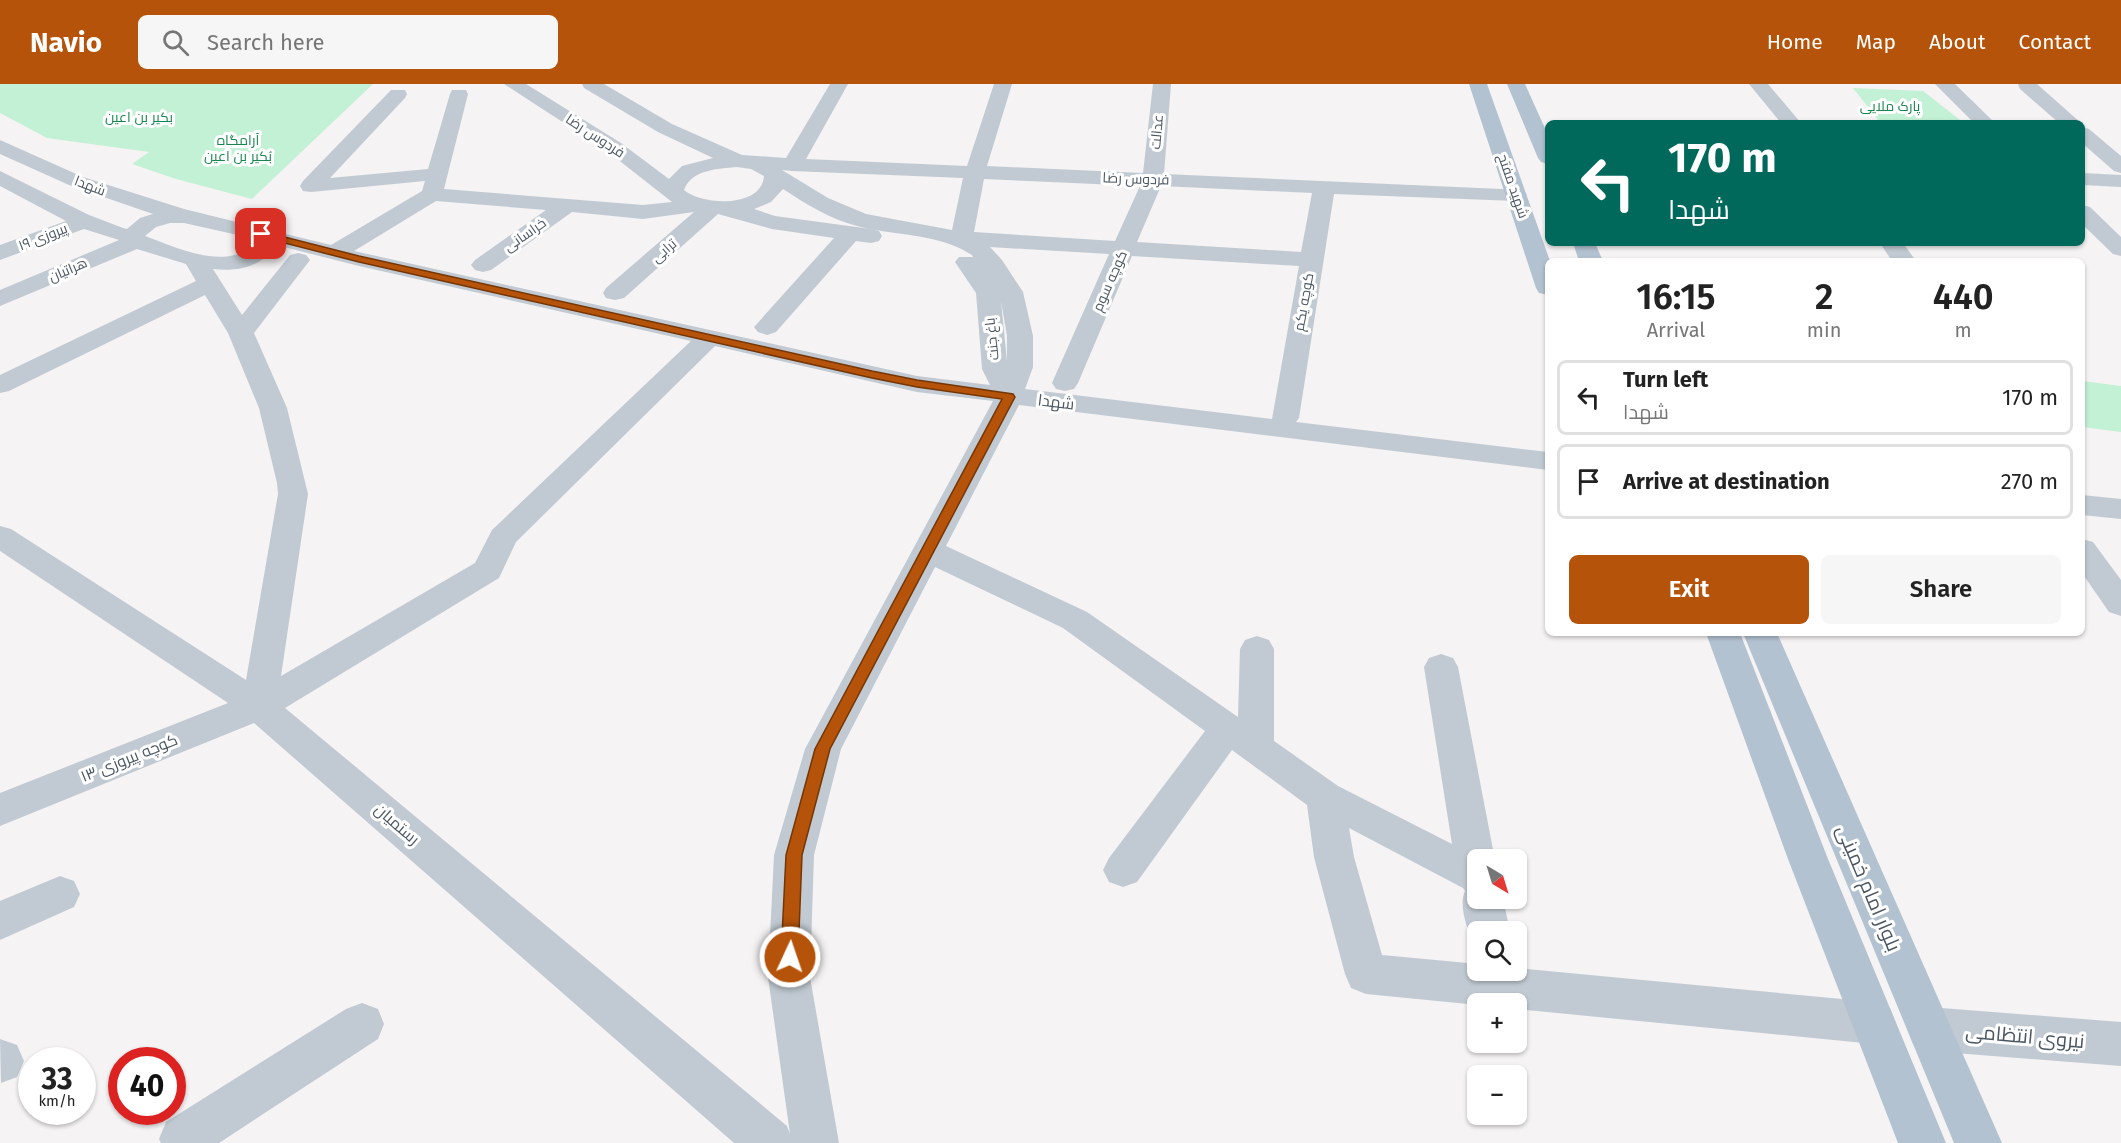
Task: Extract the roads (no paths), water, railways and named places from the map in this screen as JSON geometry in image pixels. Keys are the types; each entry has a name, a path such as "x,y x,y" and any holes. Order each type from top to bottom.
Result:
{"main road":[{"name":"شهید مفتح","path":"1479,84 1545,279"},
{"path":"1516,84 1545,151"},
{"name":"بلوار امام خمینی","path":"1752,636 1808,859 1922,1143"},
{"name":"بلوار امام خمینی","path":"1752,636 1978,1143"}],"street":[{"name":"فردوس رضا","path":"513,84 614,147 674,192 680,200 711,208"},
{"path":"591,84 665,128 746,162"},
{"path":"398,94 311,186 434,184 568,205 644,212 711,208 760,199 771,192 777,184 839,84"},
{"path":"1003,84 975,172 961,238 1312,260"},
{"name":"عدالت","path":"1153,180 1162,84"},
{"path":"1758,84 1788,120"},
{"path":"1944,84 1982,120"},
{"path":"2027,85 2068,120"},
{"path":"346,256 434,184 459,94"},
{"path":"2085,136 2121,167"},
{"name":"شهدا","path":"0,146 76,181 184,216 346,256 917,384 1545,461"},
{"path":"674,192 675,183 684,174 699,167 746,162"},
{"name":"باغ جنت","path":"746,162 784,170 820,203 861,220 961,238 987,258 1011,292 1020,336 1020,367 1009,397"},
{"name":"فردوس رضا","path":"784,170 975,172 1516,195"},
{"name":"شهدا","path":"0,177 86,221 195,260 238,262 346,256"},
{"path":"2085,179 2121,180"},
{"name":"کوچه سوم","path":"1065,383 1153,180"},
{"name":"کوچه یکم","path":"1285,418 1324,187"},
{"name":"خراسانی","path":"483,265 568,205"},
{"name":"باغ جنت","path":"711,208 772,222 850,234 929,242 947,247 965,259 988,293 995,369 1009,397"},
{"name":"ترابی","path":"615,293 711,208"},
{"name":"هراتیان","path":"0,299 135,239 134,233 146,224 165,218 184,216"},
{"name":"پیروزی ۱۹","path":"0,253 86,221"},
{"path":"2092,230 2121,249"},
{"path":"238,262 252,257 263,249 265,241 261,234"},
{"path":"767,327 850,234"},
{"path":"195,260 241,333 273,408 292,483 259,706"},
{"path":"241,333 298,260"},
{"path":"0,385 210,283"},
{"name":"کوچه پیروزی ۱۳","path":"0,810 259,706 488,570 503,537 709,338"},
{"path":"815,1143 789,977 794,855 823,749 1009,397"},
{"path":"2085,505 2121,509"},
{"path":"2085,521 2121,524"},
{"name":"رستمیان","path":"0,536 259,706 770,1143"},
{"path":"928,551 1075,620 1325,797 1467,872"},
{"path":"2085,554 2121,604"},
{"path":"1123,870 1242,738 1257,649"},
{"path":"1441,667 1472,849"},
{"path":"1325,797 1334,857 1366,974 1467,977"},
{"path":"0,921 60,894"},
{"path":"1524,981 1874,1023"},
{"path":"185,1143 183,1139 362,1023"},
{"name":"نیروی انتظامی","path":"1929,1029 2121,1044"}],"park label":[{"name":"پارک ملایی","path":"1890,106"},
{"name":"بکیر بن اعین","path":"139,117"},
{"name":"آرامگاه بُکیر بن اعین","path":"238,148"}]}
